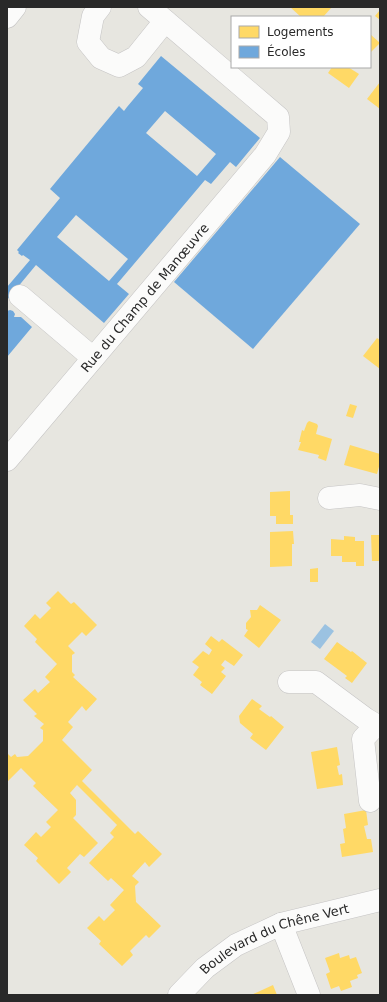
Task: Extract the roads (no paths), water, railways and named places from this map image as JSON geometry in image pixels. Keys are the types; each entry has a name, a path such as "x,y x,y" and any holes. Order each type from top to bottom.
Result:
{"street":[{"path":"7,17 15,7"},
{"path":"100,7 93,16 88,42 101,58 119,66 136,57 157,14"},
{"name":"Rue du Champ de Manœuvre","path":"11,448 93,358 265,155 279,132 278,117 157,14"},
{"path":"20,296 93,358"},
{"path":"329,498 360,495 380,499"},
{"path":"289,682 316,682 378,726 363,739 370,801"},
{"name":"Boulevard du Chêne Vert","path":"179,995 206,968 236,945 281,924 380,900"},
{"path":"281,924 308,995"}],"water":[{"path":"325,624 334,631 320,649 311,642"}]}
